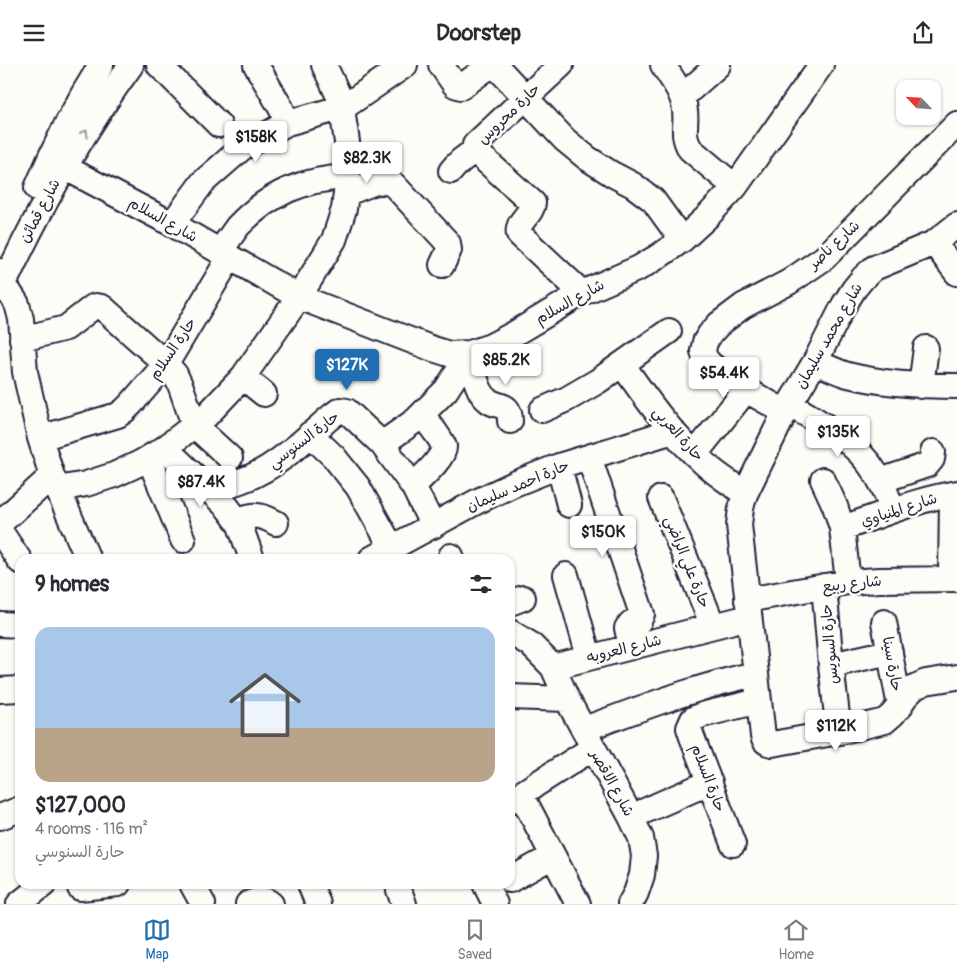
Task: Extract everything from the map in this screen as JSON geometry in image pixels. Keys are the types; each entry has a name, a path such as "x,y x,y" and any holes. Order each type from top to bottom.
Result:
{"street":[{"name":"شارع قمائن","path":"1,281 54,148 101,65"},
{"name":"شارع قمائن","path":"1,281 64,167 131,65"},
{"path":"159,65 219,125"},
{"path":"256,65 281,108 287,123"},
{"path":"0,523 55,483 86,484 114,475 157,453 207,415 243,377 299,297 334,240 344,209 348,185 344,107 324,65"},
{"path":"172,224 203,183 242,148 287,123 344,107 405,65"},
{"path":"441,65 456,85 461,87 491,65"},
{"path":"495,65 565,140 588,158 633,185 652,200 682,240"},
{"name":"حارة محروس","path":"561,65 479,141 475,145 475,151 533,203 533,206 519,225 519,234 582,293"},
{"path":"663,65 682,97 685,110 685,141 690,149 735,187"},
{"path":"682,97 718,65"},
{"name":"شارع السلام","path":"64,167 172,224 299,297 433,349 449,354 470,353 491,346 512,335 582,293 639,268 682,240 735,187 821,65"},
{"name":"شارع ناصر","path":"746,390 711,365 705,358 703,351 705,342 710,334 719,324 743,306 789,282 824,258 955,130"},
{"path":"451,171 463,157 475,151"},
{"name":"حارة السلام","path":"40,437 118,415 131,404 166,364 237,228 258,208 282,192 309,182 327,178 348,185 384,181 394,185 448,243 449,250 442,265"},
{"name":"شارع محمد سليمان","path":"838,732 772,744 764,740 739,525 741,508 745,494 787,409 815,362 854,289 874,268 934,243 957,225"},
{"path":"934,243 957,273"},
{"path":"1,281 17,304 21,319 25,373 40,437 55,483 86,554"},
{"path":"22,339 66,328 93,307 99,306 105,309 175,374 194,425 230,458"},
{"path":"542,411 590,386 669,331"},
{"path":"922,386 926,348"},
{"path":"382,445 422,415 446,390 470,353"},
{"path":"470,353 477,385 490,401 507,409 510,421"},
{"path":"815,362 846,374 879,381 922,386 957,386"},
{"name":"حارة العربي","path":"622,364 646,399 673,431 706,465 745,494"},
{"path":"243,377 264,394"},
{"path":"695,454 746,390 834,430 872,466 892,510"},
{"name":"حارة السنوسي","path":"210,490 238,482 264,470 288,453 340,410 347,411 382,445 413,486 433,526"},
{"path":"413,486 441,456 444,449 442,443 422,415"},
{"name":"حارة احمد سليمان","path":"380,554 478,501 514,484 559,466 673,431"},
{"path":"310,434 334,457 358,487 392,547"},
{"path":"880,481 928,465 932,459 933,452"},
{"path":"157,453 210,490 227,507 237,520 250,554"},
{"path":"157,453 183,540"},
{"path":"589,457 642,614 639,621 631,623 627,628 631,647"},
{"path":"559,466 569,505"},
{"path":"823,480 842,528 848,582"},
{"path":"954,493 954,579"},
{"name":"شارع المنياوي","path":"842,528 892,510 954,493"},
{"name":"حارة علي الراضي","path":"661,498 713,626"},
{"path":"237,520 250,515 264,516 276,523"},
{"path":"0,531 15,554"},
{"path":"566,575 589,657"},
{"name":"شارع ربيع","path":"748,609 824,586 848,582 954,579"},
{"name":"حارة السويس","path":"824,586 838,732"},
{"name":"شارع العروبه","path":"553,667 713,626 748,609"},
{"name":"حارة سينا","path":"884,622 900,707"},
{"path":"0,624 15,625"},
{"path":"515,635 530,644 553,667"},
{"path":"831,665 890,652"},
{"name":"شارع الاقصر","path":"553,667 567,699 631,817 640,838 644,857 642,875 630,904"},
{"path":"578,904 553,857 515,797 588,738 703,687 729,679 756,674"},
{"path":"838,732 885,721 900,707 906,696 915,687 926,682 957,677"},
{"path":"0,690 15,689"},
{"path":"515,697 567,699"},
{"name":"حارة السلام","path":"733,844 689,728 693,719 702,715 759,701"},
{"path":"631,817 710,782"},
{"path":"0,817 15,811"},
{"path":"515,877 553,857"},
{"path":"19,904 38,889"},
{"path":"81,892 95,889"},
{"path":"195,889 203,904"},
{"path":"312,889 318,904"},
{"path":"399,889 404,904"},
{"path":"248,904 259,899 271,904"}]}
